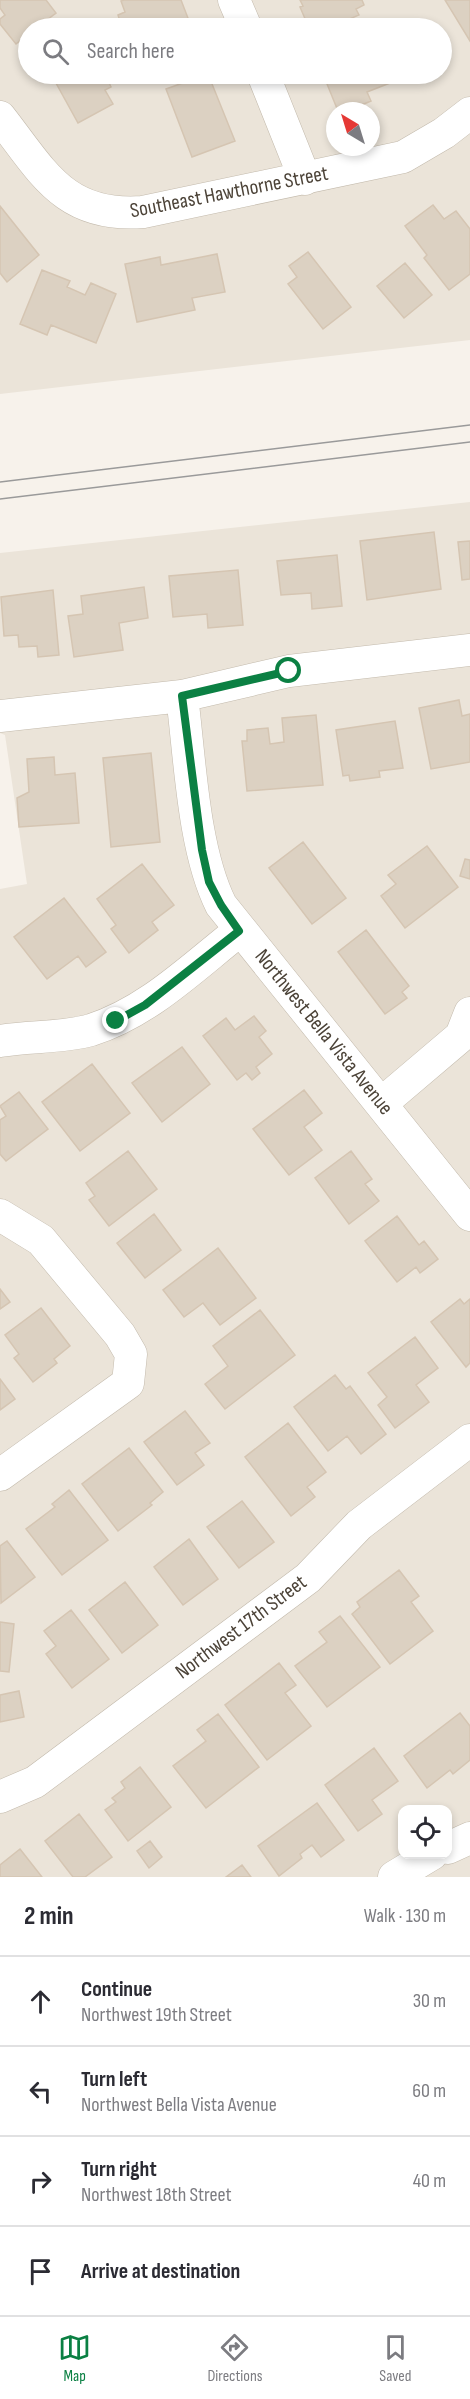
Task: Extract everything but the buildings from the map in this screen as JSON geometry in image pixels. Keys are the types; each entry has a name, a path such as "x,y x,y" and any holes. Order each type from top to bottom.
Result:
{"street":[{"path":"234,0 242,18"},
{"path":"267,84 305,179"},
{"name":"Southeast Hawthorne Street","path":"0,117 53,185 83,206 116,214 143,212 404,157 444,133 470,113"},
{"path":"0,716 182,696 289,671 470,650"},
{"name":"Northwest Bella Vista Avenue","path":"182,696 202,850 209,882 221,905 239,931 269,963 470,1215"},
{"path":"0,1041 88,1031 116,1021 145,1005 239,931"},
{"path":"382,1103 461,1036 470,1013"},
{"path":"0,1215 41,1240 120,1335 131,1354 128,1383 0,1474"},
{"name":"Northwest 17th Street","path":"0,1797 35,1782 308,1578 359,1525 470,1440"},
{"path":"452,1846 470,1838"},
{"path":"394,1877 424,1859"}],"shaded area":[{"path":"0,0 470,0 470,340 0,394"},
{"path":"470,502 470,1877 0,1877 0,889 27,884 5,735 0,733 0,553"}],"tram line":[{"path":"0,482 470,425"},
{"path":"0,499 470,442"}],"route":[{"path":"116,1021 145,1005 239,931 209,882 202,850 182,696 289,671"}]}
